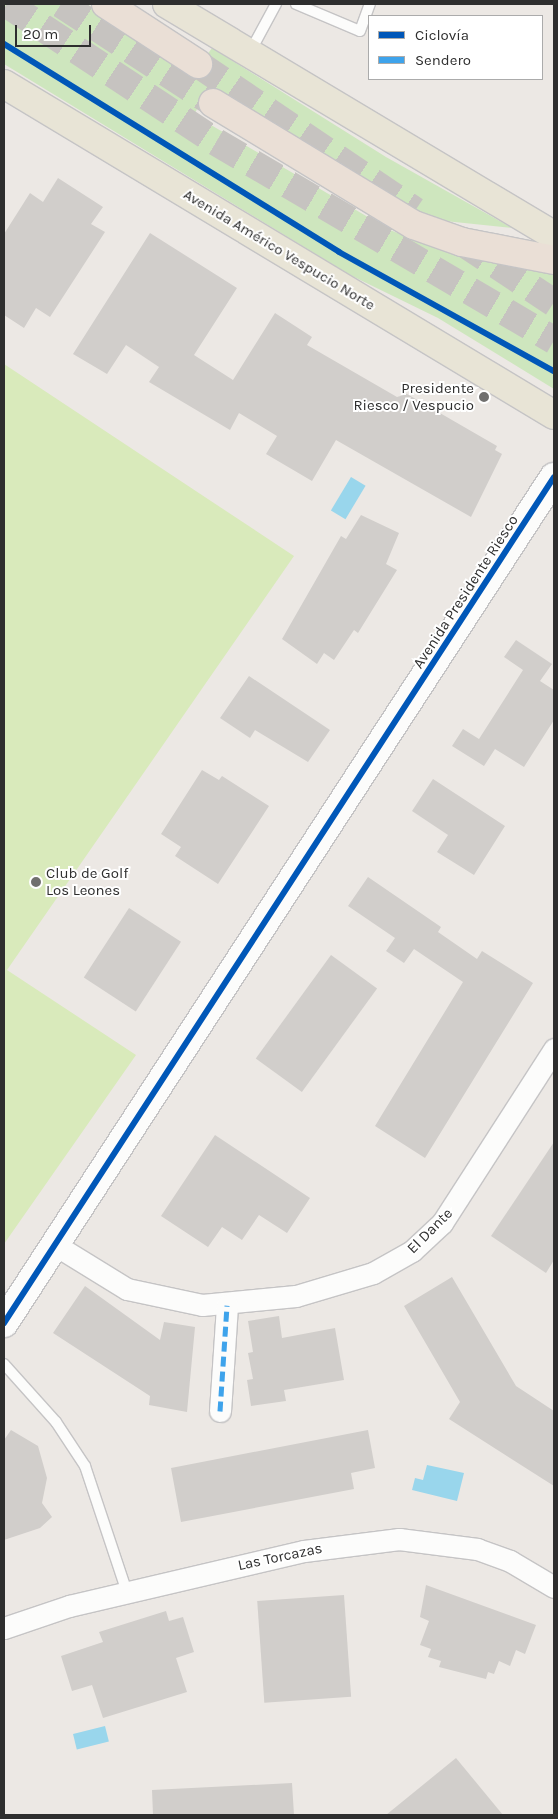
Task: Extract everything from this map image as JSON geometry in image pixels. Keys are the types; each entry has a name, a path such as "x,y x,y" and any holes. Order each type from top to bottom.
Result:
{"highway":[{"path":"106,4 198,64"},
{"path":"213,103 414,226 462,242 554,260"}],"main road":[{"path":"167,4 554,236"},
{"name":"Avenida Américo Vespucio Norte","path":"4,84 554,414"},
{"name":"Avenida Presidente Riesco","path":"4,1323 58,1246 554,477"}],"street":[{"name":"El Dante","path":"58,1246 111,1281 151,1298 227,1305 296,1296 352,1281 412,1251 455,1206 554,1049"},
{"path":"220,1411 227,1305"},
{"name":"Las Torcazas","path":"4,1628 127,1592 304,1551 399,1539 477,1548 554,1586"}],"lane":[{"path":"250,53 276,4"},
{"path":"296,4 360,31 370,4"},
{"path":"4,1364 56,1422 85,1466 127,1592"}],"green space":[{"path":"4,4 87,4 193,74 212,48 386,157 512,228 445,221 394,202 207,89 194,115 390,230 446,252 554,271 554,389 438,318 350,275 4,64"},
{"name":"Club de Golf Los Leones","path":"4,364 294,556 7,970 136,1055 4,1244"}],"water":[{"path":"351,477 366,486 345,519 331,510"},
{"path":"427,1465 464,1473 457,1501 412,1490 415,1478 423,1480"},
{"path":"105,1726 109,1742 77,1750 73,1734"}],"building":[{"path":"58,178 103,207 91,224 105,232 50,317 36,308 24,328 4,315 4,234 30,193 43,202"},
{"path":"150,233 237,288 194,355 233,380 275,313 312,337 307,345 397,397 407,394 497,446 495,450 502,454 471,517 336,440 312,481 266,454 277,436 239,413 230,430 149,382 159,367 126,345 107,374 73,354"},
{"path":"361,515 399,533 386,564 397,570 358,633 354,630 334,660 324,653 317,664 282,639 341,536 346,539"},
{"path":"516,640 552,664 540,681 554,690 554,720 524,767 495,749 484,766 452,746 463,729 479,739 523,670 504,657"},
{"path":"249,676 330,730 308,762 255,730 250,738 220,718"},
{"path":"202,770 219,780 222,776 269,806 218,884 175,856 181,847 161,834"},
{"path":"433,779 505,826 474,875 437,852 448,835 412,811"},
{"path":"368,877 441,927 438,932 477,959 482,951 533,983 425,1158 375,1126 463,982 414,949 404,963 386,951 395,938 348,906"},
{"path":"129,908 181,942 136,1011 84,978"},
{"path":"331,955 377,989 302,1092 256,1059"},
{"path":"215,1135 310,1198 287,1233 259,1215 242,1240 222,1227 208,1247 161,1216"},
{"path":"554,1142 554,1260 546,1273 491,1236"},
{"path":"452,1277 516,1386 554,1411 554,1486 449,1419 460,1402 404,1306"},
{"path":"85,1286 160,1340 164,1322 195,1327 187,1412 149,1405 150,1396 53,1333"},
{"path":"279,1316 282,1338 335,1328 344,1380 284,1390 286,1401 251,1406 247,1380 253,1379 248,1353 253,1352 248,1321"},
{"path":"11,1430 38,1446 47,1478 42,1503 52,1517 40,1528 4,1540 4,1440"},
{"path":"368,1430 375,1468 351,1473 354,1489 181,1522 171,1468"},
{"path":"426,1585 536,1625 525,1654 516,1650 510,1666 499,1661 494,1674 488,1672 486,1679 439,1667 441,1661 428,1657 431,1649 420,1645 429,1621 420,1617"},
{"path":"344,1595 351,1697 264,1703 257,1601"},
{"path":"166,1611 169,1621 183,1617 194,1652 176,1658 187,1692 103,1718 92,1685 72,1691 61,1656 103,1642 99,1632"},
{"path":"456,1758 503,1815 386,1815"},
{"path":"292,1783 294,1815 153,1815 152,1790"}],"tunnel":[{"path":"7,4 216,142 554,340"},
{"path":"61,4 213,103"},
{"path":"198,64 415,211"},
{"path":"462,242 554,303"}],"marked path":[{"path":"220,1411 227,1305"}],"cycle path":[{"path":"4,44 339,252 554,371"},
{"path":"4,1323 554,477"}],"place":[{"name":"Presidente Riesco / Vespucio","path":"484,397"},
{"name":"Club de Golf Los Leones","path":"36,882"}]}
